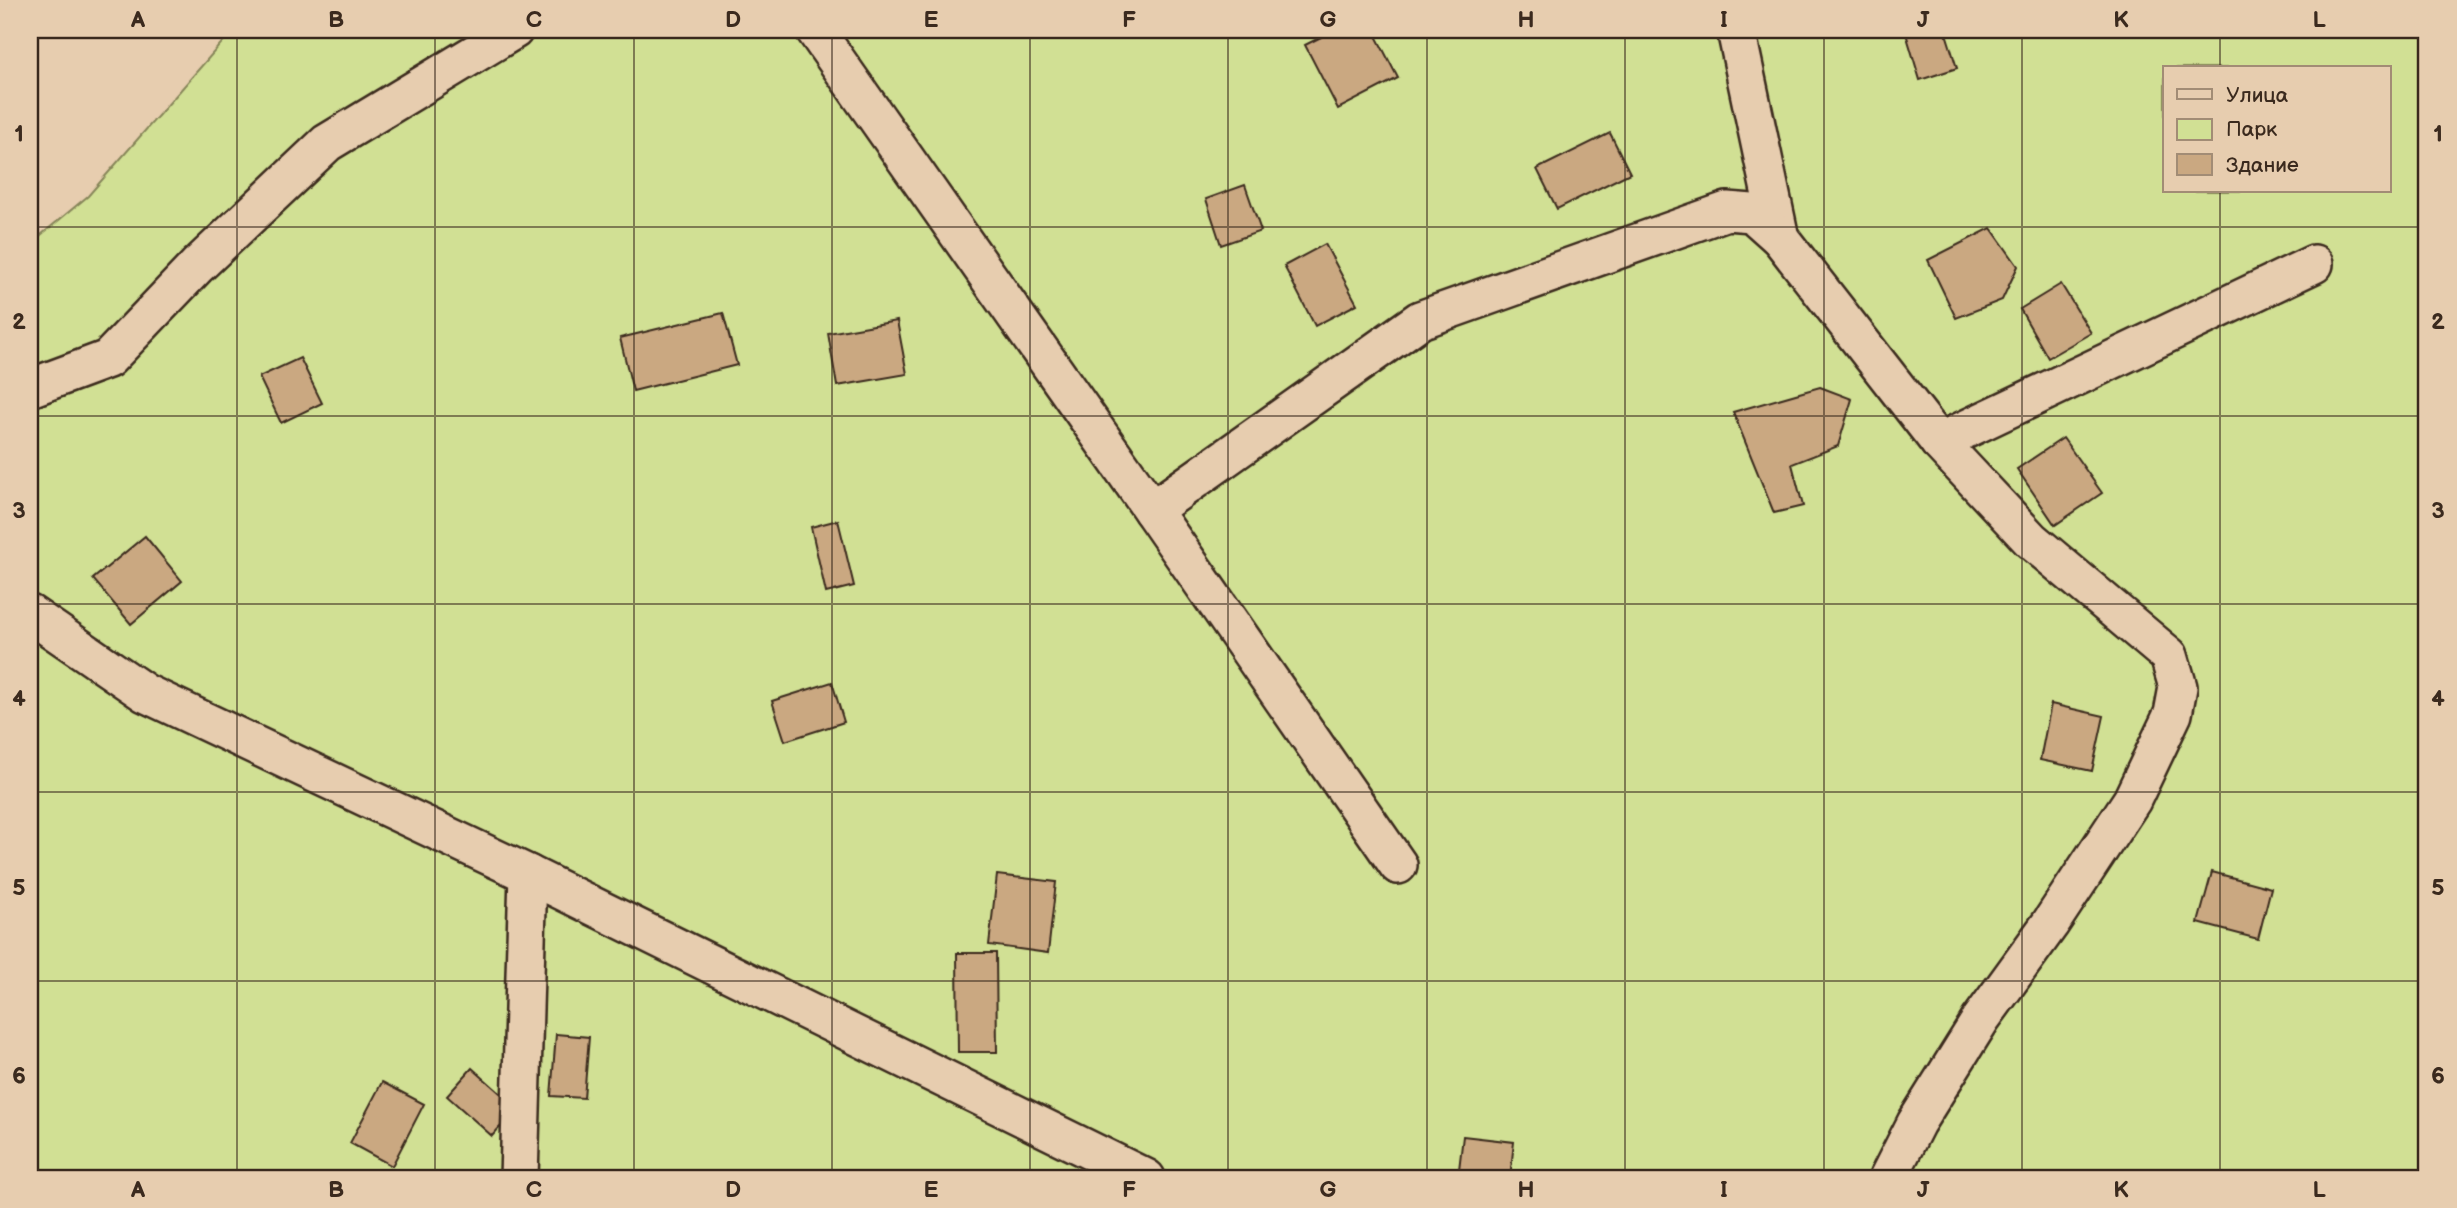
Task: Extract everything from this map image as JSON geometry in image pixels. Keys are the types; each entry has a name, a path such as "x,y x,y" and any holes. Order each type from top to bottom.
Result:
{"street":[{"path":"30,388 108,359 197,266 327,143 514,30"},
{"path":"815,30 1153,510 1398,865"},
{"path":"1736,30 1780,238"},
{"path":"1153,510 1420,320 1727,211 1752,214 1780,238 1939,442 2031,540 2169,656 2178,687 2173,714 2132,800 2050,924 1981,1019 1916,1123 1888,1178"},
{"path":"1939,442 2315,264"},
{"path":"30,614 145,693 528,874 1146,1178"},
{"path":"519,1178 528,874"}],"green space":[{"path":"233,30 2427,30 2427,1178 30,1178 30,244 88,196"}],"building":[{"path":"1335,30 1373,30 1398,78 1338,109 1305,45"},
{"path":"1905,30 1945,30 1957,68 1920,80"},
{"path":"1610,133 1630,173 1557,209 1537,169"},
{"path":"1245,185 1261,231 1221,245 1206,199"},
{"path":"1991,228 2018,266 2002,300 1956,318 1928,260"},
{"path":"1325,244 1357,304 1315,326 1284,266"},
{"path":"2061,284 2091,333 2048,358 2020,309"},
{"path":"723,313 737,365 633,391 620,338"},
{"path":"897,321 907,374 837,386 828,333"},
{"path":"300,358 322,403 281,423 259,377"},
{"path":"1820,387 1852,399 1838,446 1792,464 1803,506 1774,513 1733,412"},
{"path":"2063,438 2102,493 2055,525 2017,469"},
{"path":"838,520 854,586 826,593 811,527"},
{"path":"145,536 182,581 131,624 93,579"},
{"path":"832,682 844,722 785,741 772,701"},
{"path":"2051,704 2104,716 2092,771 2040,760"},
{"path":"2212,872 2271,888 2258,939 2198,923"},
{"path":"997,875 1056,882 1048,953 989,945"},
{"path":"957,953 996,953 997,1052 958,1052"},
{"path":"556,1034 589,1037 584,1098 551,1096"},
{"path":"472,1068 517,1108 492,1136 447,1096"},
{"path":"382,1082 424,1104 392,1166 350,1143"},
{"path":"1463,1136 1514,1142 1510,1178 1458,1178"}]}
